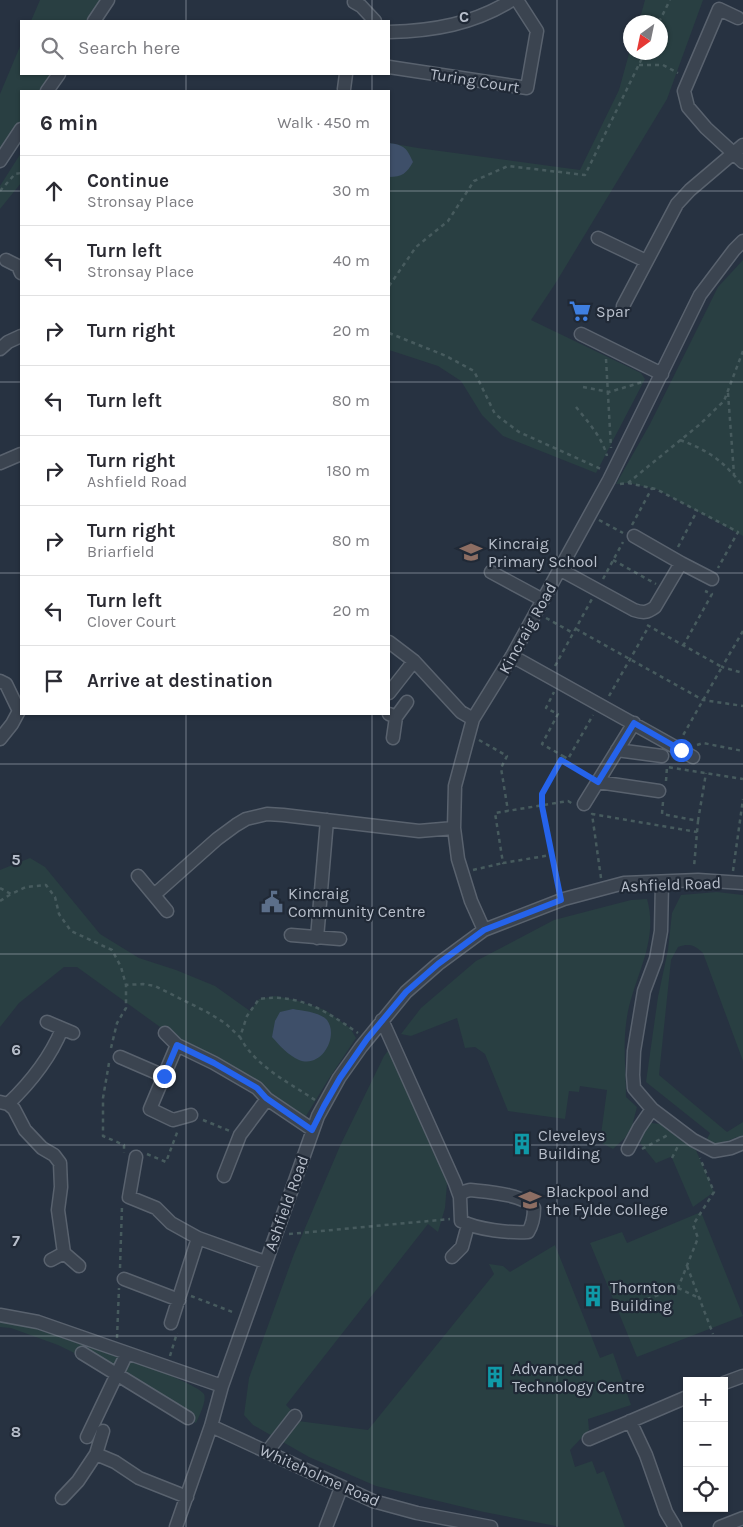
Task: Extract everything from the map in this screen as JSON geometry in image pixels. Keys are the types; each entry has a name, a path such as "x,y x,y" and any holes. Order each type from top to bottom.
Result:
{"street":[{"path":"95,20 108,0"},
{"path":"355,0 354,2 361,6 374,20"},
{"path":"390,32 426,30 455,25 476,18 512,0"},
{"name":"Turing Court","path":"390,66 528,88 537,31 517,0"},
{"path":"622,306 677,204 690,190 740,153 706,128 688,107 684,91 719,9 738,18"},
{"path":"48,90 58,75"},
{"path":"344,90 346,75"},
{"path":"0,161 20,131"},
{"path":"598,238 646,261"},
{"name":"Kincraig Road","path":"484,930 471,901 458,859 454,828 455,786 473,719 512,656 612,474 700,295 743,241"},
{"path":"6,260 20,268"},
{"path":"582,334 660,376"},
{"path":"0,349 8,342 20,336"},
{"path":"0,464 20,454"},
{"path":"630,536 712,579"},
{"path":"559,569 634,610 645,612 655,607 666,590 673,558"},
{"path":"491,572 543,600"},
{"path":"390,643 414,661 461,712 473,719"},
{"path":"512,656 693,757"},
{"path":"393,679 414,661"},
{"path":"0,681 6,684 19,705 19,711 12,724 0,739"},
{"path":"393,738 392,715 407,702"},
{"path":"584,808 634,723"},
{"path":"617,750 662,756"},
{"path":"598,782 663,791"},
{"path":"154,895 236,824 267,814 419,831 454,828"},
{"path":"316,938 327,820"},
{"path":"138,876 167,911"},
{"name":"Ashfield Road","path":"176,1527 211,1426 222,1386 312,1130 340,1078 367,1039 406,992 438,964 484,930 561,900 624,884 692,880 737,882"},
{"path":"662,882 661,931 656,959 644,992 634,1051 634,1088 652,1109 692,1140 714,1152 743,1143"},
{"path":"291,935 340,939"},
{"path":"382,1020 460,1197 464,1221 462,1247 452,1258"},
{"path":"47,1022 68,1031 27,1086 4,1103 14,1109 25,1130 42,1148 54,1155 60,1163 61,1188 58,1210 64,1252 79,1266"},
{"path":"165,1033 177,1045 214,1063 257,1088 266,1098 312,1130"},
{"path":"177,1045 150,1110 173,1120 187,1116"},
{"path":"120,1057 164,1076"},
{"path":"224,1176 240,1136 266,1098"},
{"path":"633,1150 639,1128 652,1109"},
{"path":"134,1155 129,1198 156,1208 171,1223 198,1238 265,1262"},
{"path":"460,1197 463,1192 470,1190 480,1191 525,1200 534,1208 534,1217 528,1232 511,1232 464,1221"},
{"path":"171,1323 198,1238"},
{"path":"51,1260 64,1252"},
{"path":"121,1279 180,1296"},
{"path":"0,1315 38,1322 222,1386"},
{"path":"87,1437 117,1374 122,1351"},
{"path":"82,1353 188,1418"},
{"path":"728,1382 743,1376"},
{"path":"589,1440 683,1398"},
{"path":"267,1452 295,1416"},
{"path":"630,1422 646,1455 666,1512 675,1527"},
{"name":"Whiteholme Road","path":"211,1426 341,1488 373,1501 417,1513 491,1527"},
{"path":"62,1498 78,1481 96,1454 103,1430"},
{"path":"96,1454 115,1462 139,1478 187,1497"},
{"path":"326,1527 341,1488"},
{"path":"720,1527 743,1518"}],"path":[{"path":"662,15 670,0"},
{"path":"390,285 416,247 448,222 474,181 508,166 585,175 641,60"},
{"path":"639,65 663,65 689,78"},
{"path":"0,191 15,174 20,173"},
{"path":"390,333 446,356 474,371 495,414 519,432 612,474"},
{"path":"604,346 609,392 612,474"},
{"path":"628,483 724,401 743,351"},
{"path":"583,387 609,392 660,376"},
{"path":"728,392 734,474"},
{"path":"576,407 594,429 606,450 612,474"},
{"path":"680,440 711,453 734,474 743,486"},
{"path":"604,488 611,492 616,484 628,483 652,488 738,532 743,537"},
{"path":"649,626 568,758 542,744 558,714 546,708 554,679 576,629 613,560 630,536 652,488"},
{"path":"673,558 697,511"},
{"path":"590,515 630,536"},
{"path":"683,646 712,594 705,591 738,532"},
{"path":"613,560 666,590"},
{"path":"536,612 574,633"},
{"path":"645,612 647,625 722,668 743,673"},
{"path":"576,629 704,700 743,706"},
{"path":"679,749 743,631"},
{"path":"469,735 507,756 501,768 508,811"},
{"path":"679,749 703,744 743,751"},
{"path":"561,900 542,806 542,794 563,756"},
{"path":"561,760 598,782"},
{"path":"698,820 662,814 667,767 743,780"},
{"path":"692,880 698,820 706,773"},
{"path":"737,882 743,799"},
{"path":"503,863 495,813 568,801 584,808 697,832"},
{"path":"584,808 602,889"},
{"path":"462,872 503,863 551,856"},
{"path":"0,901 26,887 46,885 55,897 59,914 70,931 112,950 121,967 126,985 126,1008 117,1023 103,1098 103,1136 124,1145 134,1155 166,1162 187,1116 240,1136"},
{"path":"0,888 11,894"},
{"path":"126,985 143,984 155,986 207,1012 225,1023 240,1037 246,1049 264,1065 324,1106"},
{"path":"240,1037 247,1016 259,999 275,996 295,1000 325,1010 367,1039"},
{"path":"633,1150 678,1129"},
{"path":"678,1288 698,1238 693,1225 714,1192 692,1140"},
{"path":"122,1204 122,1351"},
{"path":"275,1235 441,1220 464,1221"},
{"path":"687,1266 713,1334"},
{"path":"617,1310 678,1288 701,1299"},
{"path":"180,1296 246,1317"},
{"path":"166,1367 177,1333 171,1323"}],"green space":[{"path":"40,0 108,0 95,20 31,20"},
{"path":"645,0 703,0 667,99 555,284 531,320 641,373 645,379 596,473 503,436 482,415 461,381 438,366 390,350 390,143 580,170 619,90 627,60 668,60 668,15 641,15"},
{"path":"20,46 20,75 58,75 48,90 20,90 20,131 0,161 0,94"},
{"path":"20,155 20,184 0,209 0,186"},
{"path":"743,260 743,536 656,489 628,483 616,484 650,424 718,287"},
{"path":"30,858 45,867 100,934 139,958 176,970 215,986 250,1011 259,999 275,996 295,1000 325,1010 350,1028 356,1038 303,1121 167,1032 77,967 64,967 19,1003 0,1027 0,870"},
{"path":"717,892 743,895 743,1061 703,953 694,947 686,945 678,947 671,960 659,1075 727,1132 743,1122 743,1137 737,1137 718,1145 706,1141 710,1133 646,1082 658,997 668,950 672,913 681,895"},
{"path":"647,899 650,931 629,1008 625,1033 626,1097 637,1107 632,1126 625,1138 613,1149 600,1142 607,1090 580,1086 579,1092 569,1091 565,1119 508,1111 485,1054 475,1047 465,1048 457,1018 411,1036 401,1034 421,1008 476,961 554,920 631,900"},
{"path":"390,1048 447,1183 445,1208 438,1232 428,1224 286,1405 298,1421 368,1430 494,1274 489,1264 503,1266 510,1272 555,1245 600,1358 613,1353 631,1405 588,1419 589,1430 570,1450 575,1467 592,1461 597,1474 604,1471 625,1527 561,1527 484,1512 376,1486 309,1457 253,1425 244,1415 249,1378 294,1254 340,1146 384,1056"},
{"path":"651,1123 661,1124 695,1148 714,1192 693,1207 672,1158 673,1156 656,1163 640,1143"},
{"path":"701,1212 743,1316 637,1357 590,1243 622,1232 627,1243"},
{"path":"0,1322 41,1329 179,1379 204,1394 202,1408 196,1423 117,1374 58,1345 11,1328 0,1327"}],"water":[{"path":"390,143 404,148 409,153 413,162 406,172 390,177"},
{"path":"293,1009 311,1012 327,1020 331,1034 329,1042 321,1056 315,1060 307,1062 295,1058 284,1050 272,1037 275,1021 280,1012"}],"place":[{"name":"Spar","path":"580,311"},
{"name":"Kincraig Primary School","path":"471,552"},
{"name":"Kincraig Community Centre","path":"272,902"},
{"name":"Cleveleys Building","path":"522,1144"},
{"name":"Blackpool and the Fylde College","path":"530,1200"},
{"name":"Thornton Building","path":"593,1296"},
{"name":"Advanced Technology Centre","path":"495,1377"}],"route":[{"path":"164,1076 177,1045 192,1051 257,1088 266,1098 312,1130 340,1078 367,1039 406,992 438,964 484,930 561,900 542,806 542,794 561,760 598,782 634,723 681,750"}]}
